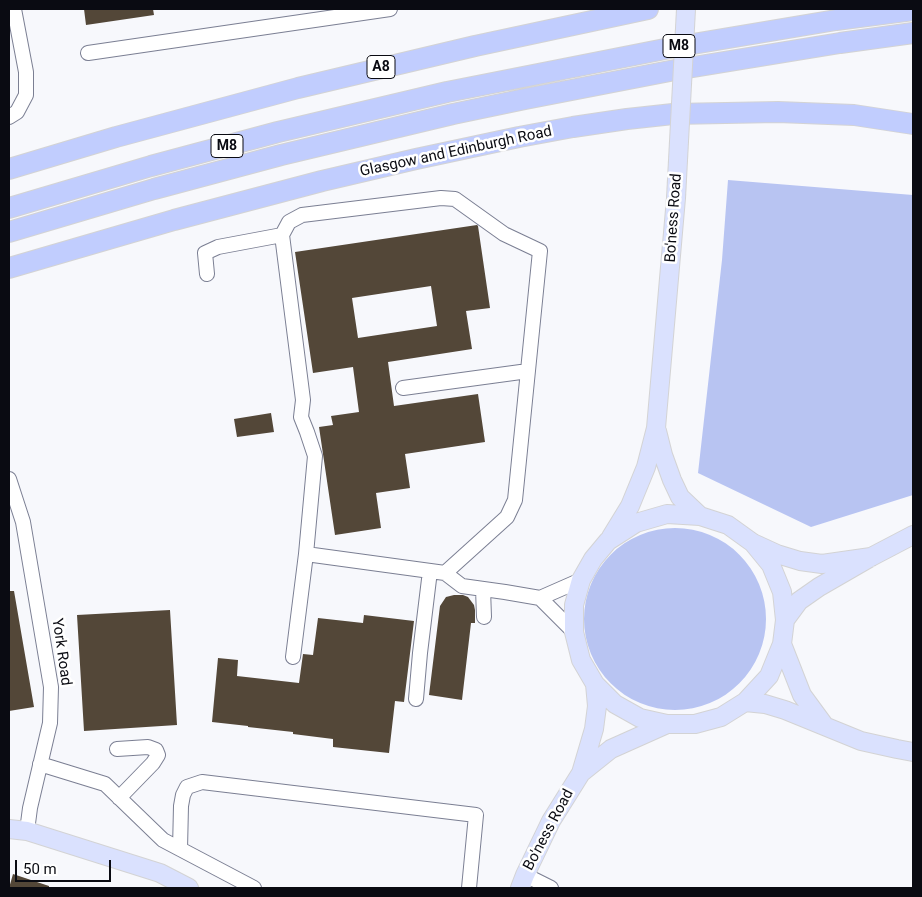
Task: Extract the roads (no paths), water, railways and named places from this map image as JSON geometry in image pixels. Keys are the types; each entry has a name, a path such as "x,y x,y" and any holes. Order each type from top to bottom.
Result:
{"highway":[{"name":"A8","path":"9,169 126,134 316,83 466,48 648,9"},
{"name":"M8","path":"9,208 151,166 447,92 675,46 836,20 913,10"},
{"name":"M8","path":"9,232 272,157 453,114 675,70 913,33"},
{"name":"Glasgow and Edinburgh Road","path":"9,268 174,220 322,181 444,153 573,127 673,114 778,112 854,115 913,124"}],"main road":[{"name":"Bo'ness Road","path":"608,541 630,506 646,467 656,428 676,198 686,9"},
{"name":"Bo'ness Road","path":"656,428 663,455 680,497 700,516"},
{"path":"753,543 770,566 782,592 785,620 782,644 768,676 745,702 721,716 695,724 667,724 640,718 615,704 595,684 581,660 574,632 574,606 581,580 592,559 608,541 636,523 667,514 700,516 728,526 753,543 777,554 800,561 822,564 871,557"},
{"path":"785,620 799,601 819,587 913,535"},
{"path":"782,644 802,695 824,725"},
{"name":"Bo'ness Road","path":"522,882 551,821 581,773 594,729 597,706 595,684"},
{"path":"745,702 764,704 784,710 861,741 913,752"},
{"name":"Bo'ness Road","path":"581,773 611,750 667,724"},
{"path":"9,829 27,831 160,873 189,888"}],"street":[{"path":"9,118 17,112 26,95 26,72 14,9"},
{"path":"88,53 390,9"},
{"path":"292,657 306,554 315,456 301,417 303,400 282,235 289,222 302,215 441,198 455,199 504,234 540,251 515,500 507,517 445,573"},
{"path":"207,274 205,253 218,247 282,235"},
{"path":"403,388 528,372"},
{"name":"York Road","path":"9,478 23,522 51,686 50,723 30,808 27,831"},
{"path":"306,554 445,573 462,586 540,598 581,580"},
{"path":"416,699 430,571"},
{"path":"482,589 484,617"},
{"path":"540,598 574,632"},
{"path":"117,749 148,747 156,750 158,755 153,763 119,798"},
{"path":"40,764 105,784 163,840 254,888"},
{"path":"180,849 181,806 184,795 187,787 202,782 476,815 469,888"},
{"path":"522,882 551,888"}]}
